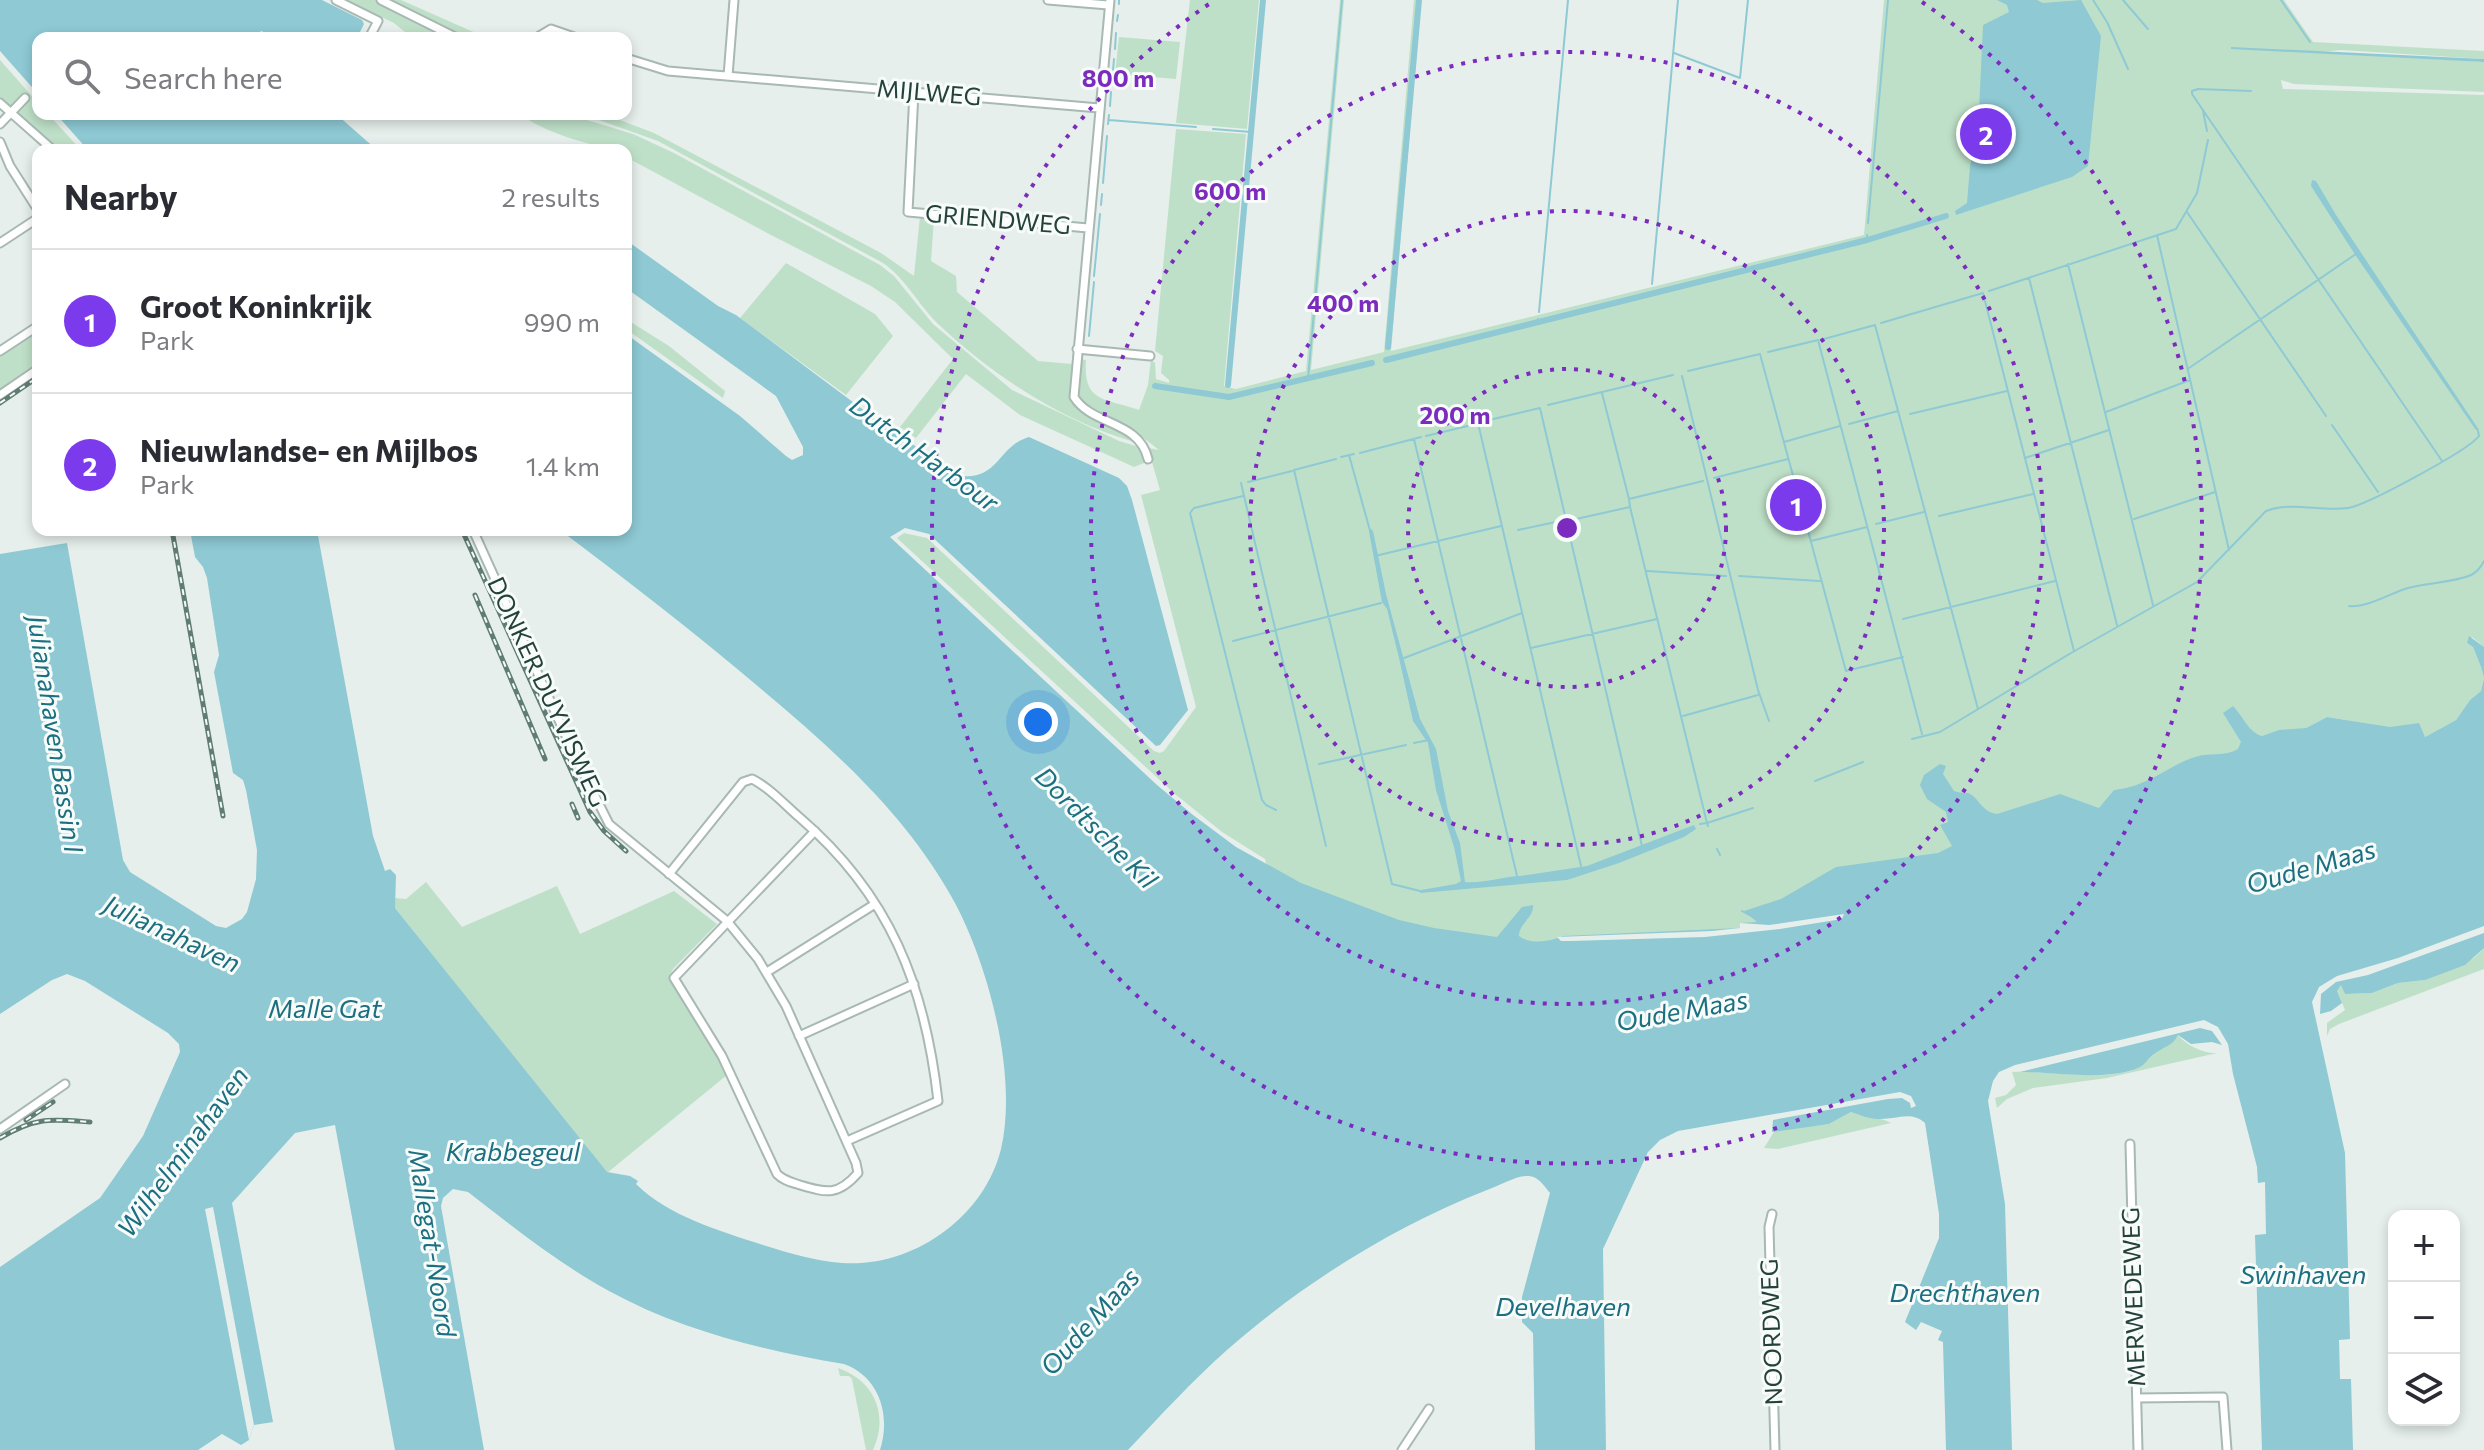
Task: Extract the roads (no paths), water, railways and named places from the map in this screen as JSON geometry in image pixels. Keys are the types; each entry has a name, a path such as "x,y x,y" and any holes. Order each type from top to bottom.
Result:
{"street":[{"path":"336,0 378,21 372,32"},
{"path":"381,0 447,32"},
{"path":"728,76 734,0"},
{"path":"1048,0 1109,3 1099,108"},
{"name":"MIJLWEG","path":"632,60 664,71 1099,108"},
{"name":"GRIENDWEG","path":"914,92 908,212 1088,228"},
{"path":"0,124 25,98"},
{"path":"0,103 46,144"},
{"name":"GRIENDWEG","path":"1099,108 1074,392 1077,402 1140,440 1148,459"},
{"path":"0,142 10,166 32,201"},
{"path":"0,243 32,222"},
{"path":"0,351 32,330"},
{"path":"1077,349 1150,356"},
{"path":"0,395 32,373"},
{"name":"DONKER DUYVISWEG","path":"476,536 599,809 609,824 727,921 767,972 847,1141 858,1173 849,1184 840,1188 826,1192 783,1180 777,1174 722,1056 674,978 727,921"},
{"path":"669,874 747,779 757,781 815,831 848,867 875,904 894,935 914,984 931,1043 938,1101 847,1141"},
{"path":"727,921 815,831"},
{"path":"767,972 875,904"},
{"path":"799,1036 914,984"},
{"path":"0,1129 65,1084"},
{"name":"MERWEDEWEG","path":"2130,1144 2138,1450"},
{"name":"NOORDWEG","path":"1772,1214 1769,1227 1775,1450"},
{"path":"2137,1398 2223,1397 2227,1450"},
{"path":"1402,1450 1429,1409"}],"water":[{"path":"0,0 322,0 362,20 364,24 360,32 32,32 32,87 0,51"},
{"path":"1997,0 2037,0 2043,3 2081,0 2101,36 2088,166 2072,177 1956,215 1955,211 1967,203 1970,166 1978,132 1983,25 2009,12 2007,5"},
{"path":"2231,49 2484,59 2484,62"},
{"path":"61,120 343,120 370,144 83,144"},
{"path":"2312,180 2316,181 2479,430 2476,430 2356,256 2311,186"},
{"path":"632,244 718,306 736,315 889,429 961,476 983,473 1011,447 1029,437 1119,478 1127,486 1132,500 1188,710 1160,745 1156,746 929,534 905,528 890,537 1157,785 1236,847 1301,883 1399,920 1434,928 1497,937 1522,907 1533,905 1519,936 1536,941 1563,936 1740,928 1740,923 1757,922 1744,911 1781,899 1836,867 1938,853 1952,846 1940,825 1948,822 1946,812 1927,799 1920,785 1924,775 1940,764 1946,766 1943,774 1954,791 1972,795 1997,814 2060,794 2099,808 2114,790 2138,785 2195,757 2238,749 2241,742 2223,713 2233,706 2249,727 2262,736 2279,730 2306,728 2327,717 2390,727 2419,723 2425,737 2456,720 2470,700 2481,691 2484,678 2484,926 2398,958 2337,976 2319,987 2312,1002 2345,1153 2350,1339 2339,1340 2340,1379 2351,1379 2353,1450 2262,1450 2255,1235 2266,1234 2265,1182 2258,1183 2228,1044 2218,1027 2204,1020 2015,1065 1999,1072 1993,1081 1988,1101 2005,1204 2012,1450 1946,1450 1943,1342 1938,1340 1942,1331 1921,1322 1916,1330 1905,1322 1939,1238 1939,1214 1925,1123 1914,1117 1875,1119 1851,1112 1829,1124 1772,1132 1773,1120 1888,1099 1902,1098 1910,1103 1911,1108 1916,1106 1911,1096 1900,1092 1678,1131 1660,1140 1648,1152 1603,1249 1606,1450 1535,1450 1533,1333 1522,1322 1522,1297 1550,1193 1538,1179 1527,1176 1417,1221 1318,1280 1227,1350 1128,1450 880,1450 884,1424 880,1399 866,1378 856,1370 844,1364 724,1337 637,1305 572,1269 468,1192 453,1189 443,1198 441,1206 484,1450 395,1450 335,1125 295,1133 232,1203 273,1422 254,1425 249,1440 241,1445 222,1434 198,1450 0,1450 0,1267 100,1198 143,1136 180,1052 179,1044 168,1033 85,981 67,974 52,980 0,1014 0,554 67,543 123,860 130,872 216,926 226,928 242,919 247,912 256,879 257,850 243,780 233,773 214,672 219,655 207,578 195,557 191,536 318,536 373,836 385,871 390,869 396,875 395,908 607,1172 630,1176 663,1205 712,1228 792,1254 842,1263 894,1257 919,1247 962,1217 979,1197 1001,1149 1006,1089 1003,1056 979,958 955,903 936,871 892,813 842,760 686,627 568,536 632,536 632,338 740,416 792,460 803,455 803,447 776,396 632,292"},
{"path":"1368,526 1373,531 1386,594 1420,719 1436,749 1448,811 1460,843 1465,882 1587,866 1694,825 1696,829 1684,837 1619,863 1567,880 1420,893 1421,890 1461,881 1436,790 1428,743 1413,721 1387,609 1382,602"},
{"path":"2469,636 2484,647 2484,678 2473,647 2467,643"},
{"path":"2484,933 2484,948 2465,965 2425,980 2398,983 2372,993 2345,994 2341,985 2337,991 2342,1003 2320,1014 2321,994 2336,982 2368,975"},
{"path":"2200,1028 2212,1031 2222,1045 2212,1042 2191,1044 2178,1035 2142,1066 2127,1072 2081,1075 2020,1072"}],"waterway":[{"path":"1228,385 1263,0"},
{"path":"1308,379 1342,0"},
{"path":"1388,347 1419,0"},
{"path":"1539,312 1568,0"},
{"path":"1652,284 1678,0"},
{"path":"1674,53 1740,78 1748,0"},
{"path":"1868,223 1888,0"},
{"path":"2093,0 2107,22 2128,69"},
{"path":"2123,0 2148,29"},
{"path":"2281,0 2310,42"},
{"path":"1117,21 1118,15"},
{"path":"1115,49 1116,33"},
{"path":"1112,82 1114,59"},
{"path":"2251,91 2198,89 2192,94 2442,461"},
{"path":"1110,106 1111,92"},
{"path":"2203,111 2207,131"},
{"path":"1108,124 1109,115"},
{"path":"1109,120 1196,127"},
{"path":"1213,129 1251,132"},
{"path":"1103,183 1107,136"},
{"path":"1989,291 2176,229 2197,193 2208,140"},
{"path":"1101,205 1102,194"},
{"path":"2187,212 2326,416"},
{"path":"1094,276 1100,214"},
{"path":"1386,360 1867,240 1946,216"},
{"path":"1867,235 1867,240"},
{"path":"2157,235 2229,550"},
{"path":"2189,368 2356,254"},
{"path":"2068,264 2153,605"},
{"path":"2029,278 2117,625"},
{"path":"1089,336 1094,282"},
{"path":"1881,323 1983,293 2074,651"},
{"path":"1538,319 1539,323"},
{"path":"1824,339 1875,325 1978,709"},
{"path":"1768,352 1818,340 1922,734"},
{"path":"1688,371 1760,354 1846,671 1903,657"},
{"path":"1155,386 1229,397 1372,363"},
{"path":"1548,405 1673,375"},
{"path":"1682,376 1758,690 1769,721"},
{"path":"2106,412 2190,380"},
{"path":"1910,414 2007,391"},
{"path":"1602,393 1629,499"},
{"path":"1485,421 1540,408 1642,846"},
{"path":"1849,424 1898,411"},
{"path":"1478,423 1581,866"},
{"path":"1426,436 1480,423"},
{"path":"2332,425 2378,492"},
{"path":"1784,442 1840,426"},
{"path":"2025,458 2109,430"},
{"path":"1912,739 1940,732 2197,582 2266,511 2286,507 2338,509 2359,505 2457,453 2479,436 2478,431"},
{"path":"1360,453 1421,437"},
{"path":"1414,439 1517,876"},
{"path":"1341,457 1354,454"},
{"path":"1349,455 1369,527"},
{"path":"1336,459 1294,470 1392,884 1420,891"},
{"path":"1714,478 1788,459"},
{"path":"1248,482 1292,471"},
{"path":"1576,519 1630,507 1629,499 1703,481"},
{"path":"1241,483 1326,846"},
{"path":"2134,519 2215,492"},
{"path":"1939,516 2033,494"},
{"path":"1243,496 1194,508 1190,513 1262,800 1276,810"},
{"path":"1630,507 1707,823 1753,808"},
{"path":"1876,524 1924,512"},
{"path":"1518,530 1565,520"},
{"path":"1375,556 1501,526"},
{"path":"1811,541 1867,527"},
{"path":"2349,606 2371,603 2408,588 2465,577 2475,572 2484,561"},
{"path":"1647,571 1726,576"},
{"path":"1739,576 1820,581"},
{"path":"1903,619 2055,581"},
{"path":"1233,641 1381,603"},
{"path":"1404,658 1522,613"},
{"path":"1531,648 1657,619"},
{"path":"1683,716 1758,695"},
{"path":"1414,743 1429,740"},
{"path":"1319,764 1406,745"},
{"path":"1815,781 1863,762"},
{"path":"1700,824 1707,823 1708,826"},
{"path":"1717,849 1720,855"},
{"path":"1742,911 1751,916"}],"railway":[{"path":"0,403 32,381"},
{"path":"173,536 223,816"},
{"path":"465,536 590,812 604,831 626,851"},
{"path":"475,595 545,759"},
{"path":"572,804 578,818"},
{"path":"26,1120 53,1102"},
{"path":"0,1138 23,1126 43,1121 90,1122"}],"place":[{"name":"Nieuwlandse- en Mijlbos","path":"1986,134"},
{"name":"Groot Koninkrijk","path":"1796,505"}],"water label":[{"name":"Dutch Harbour","path":"924,454"},
{"name":"Julianahaven Bassin I","path":"55,734"},
{"name":"Dordtsche Kil","path":"1096,828"},
{"name":"Oude Maas","path":"2311,867"},
{"name":"Julianahaven","path":"172,934"},
{"name":"Malle Gat","path":"325,1009"},
{"name":"Oude Maas","path":"1682,1011"},
{"name":"Wilhelminahaven","path":"183,1152"},
{"name":"Krabbegeul","path":"513,1152"},
{"name":"Mallegat-Noord","path":"432,1243"},
{"name":"Swinhaven","path":"2303,1275"},
{"name":"Drechthaven","path":"1965,1293"},
{"name":"Develhaven","path":"1563,1307"},
{"name":"Oude Maas","path":"1090,1322"}]}
